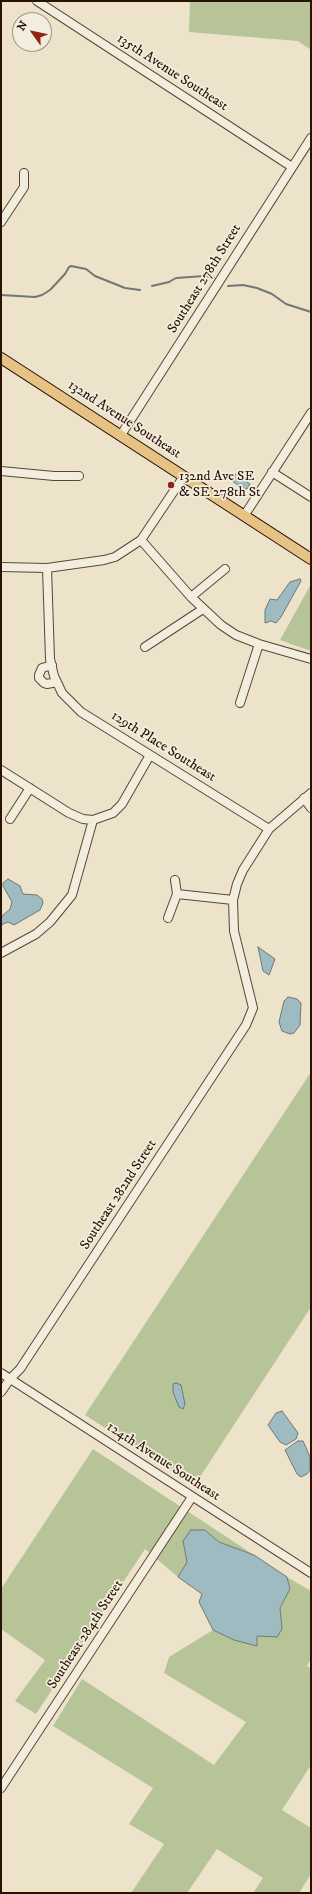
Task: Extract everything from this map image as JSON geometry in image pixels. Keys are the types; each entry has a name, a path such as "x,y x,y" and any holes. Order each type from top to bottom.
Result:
{"main road":[{"name":"132nd Avenue Southeast","path":"1,358 311,559"}],"street":[{"name":"135th Avenue Southeast","path":"37,1 292,168"},
{"name":"Southeast 278th Street","path":"121,435 311,138"},
{"path":"1,222 24,187 24,173"},
{"path":"244,516 311,414"},
{"path":"1,471 54,476 79,476"},
{"path":"272,472 311,497"},
{"path":"1,567 47,568 104,560 115,557 140,540 184,476"},
{"path":"140,540 203,609 236,635 259,644 311,659"},
{"path":"47,568 52,665 56,679 47,684 39,678 39,674 42,668 52,665"},
{"path":"191,597 225,569"},
{"path":"145,647 203,609"},
{"path":"240,703 259,644"},
{"name":"129th Place Southeast","path":"56,679 62,693 81,712 269,829"},
{"path":"1,770 69,813 83,819 93,820 113,813 122,804 150,755"},
{"path":"10,819 30,788"},
{"path":"177,894 233,900 243,870 269,829 308,795 311,808"},
{"path":"1,953 36,934 50,922 72,894 93,820"},
{"path":"168,918 177,894 175,880"},
{"name":"Southeast 282nd Street","path":"1,1392 10,1379 20,1369 246,1025 253,1008 234,931 233,900"},
{"name":"124th Avenue Southeast","path":"1,1373 311,1573"},
{"name":"Southeast 284th Street","path":"1,1788 192,1497"}],"green space":[{"path":"190,1 311,1 311,50 298,41 189,32"},
{"path":"311,584 311,651 280,640"},
{"path":"311,1072 311,1307 194,1486 85,1415"},
{"path":"93,1449 254,1555 219,1542 205,1530 183,1541 187,1562 178,1577 145,1549 36,1714 15,1701 45,1660 1,1629 1,1589"},
{"path":"287,1577 311,1591 311,1659 307,1666 311,1669 311,1765 282,1810 311,1828 311,1874 299,1893 253,1893 263,1878 217,1849 187,1893 131,1893 164,1844 129,1824 153,1788 53,1726 82,1679 214,1765 246,1722 164,1673 169,1657 213,1630 234,1640 257,1645 257,1636 282,1629 280,1608 290,1589"}],"water":[{"path":"236,474 250,484 247,489 243,489 231,480"},
{"path":"300,579 301,581 281,617 276,623 271,621 265,623 265,610 270,599 277,600 290,582"},
{"path":"8,879 20,886 23,894 37,895 42,899 43,903 40,910 14,925 8,922 1,925 1,917 10,909 12,902 3,886 3,883"},
{"path":"258,947 275,959 269,975 263,971"},
{"path":"288,997 297,999 301,1003 300,1025 294,1033 290,1034 282,1031 279,1022 284,1001"},
{"path":"176,1383 181,1385 185,1404 183,1409 179,1407 173,1392 173,1384"},
{"path":"282,1411 298,1433 296,1439 286,1445 280,1442 268,1425 276,1413"},
{"path":"298,1441 303,1441 310,1457 310,1470 307,1474 301,1477 297,1474 285,1450"},
{"path":"191,1530 205,1530 219,1542 254,1555 287,1577 290,1589 280,1608 282,1629 277,1637 257,1636 257,1646 234,1640 213,1630 199,1602 202,1594 178,1577 187,1562 183,1541"}],"waterway":[{"path":"1,295 35,297 42,295 50,290 71,266 86,269 95,276 125,288 140,290"},
{"path":"152,286 169,282 176,278 204,276 214,278"},
{"path":"228,286 243,285 257,288 272,294 286,304 311,312"}],"place":[{"name":"132nd Ave SE & SE 278th St","path":"171,485"}]}
